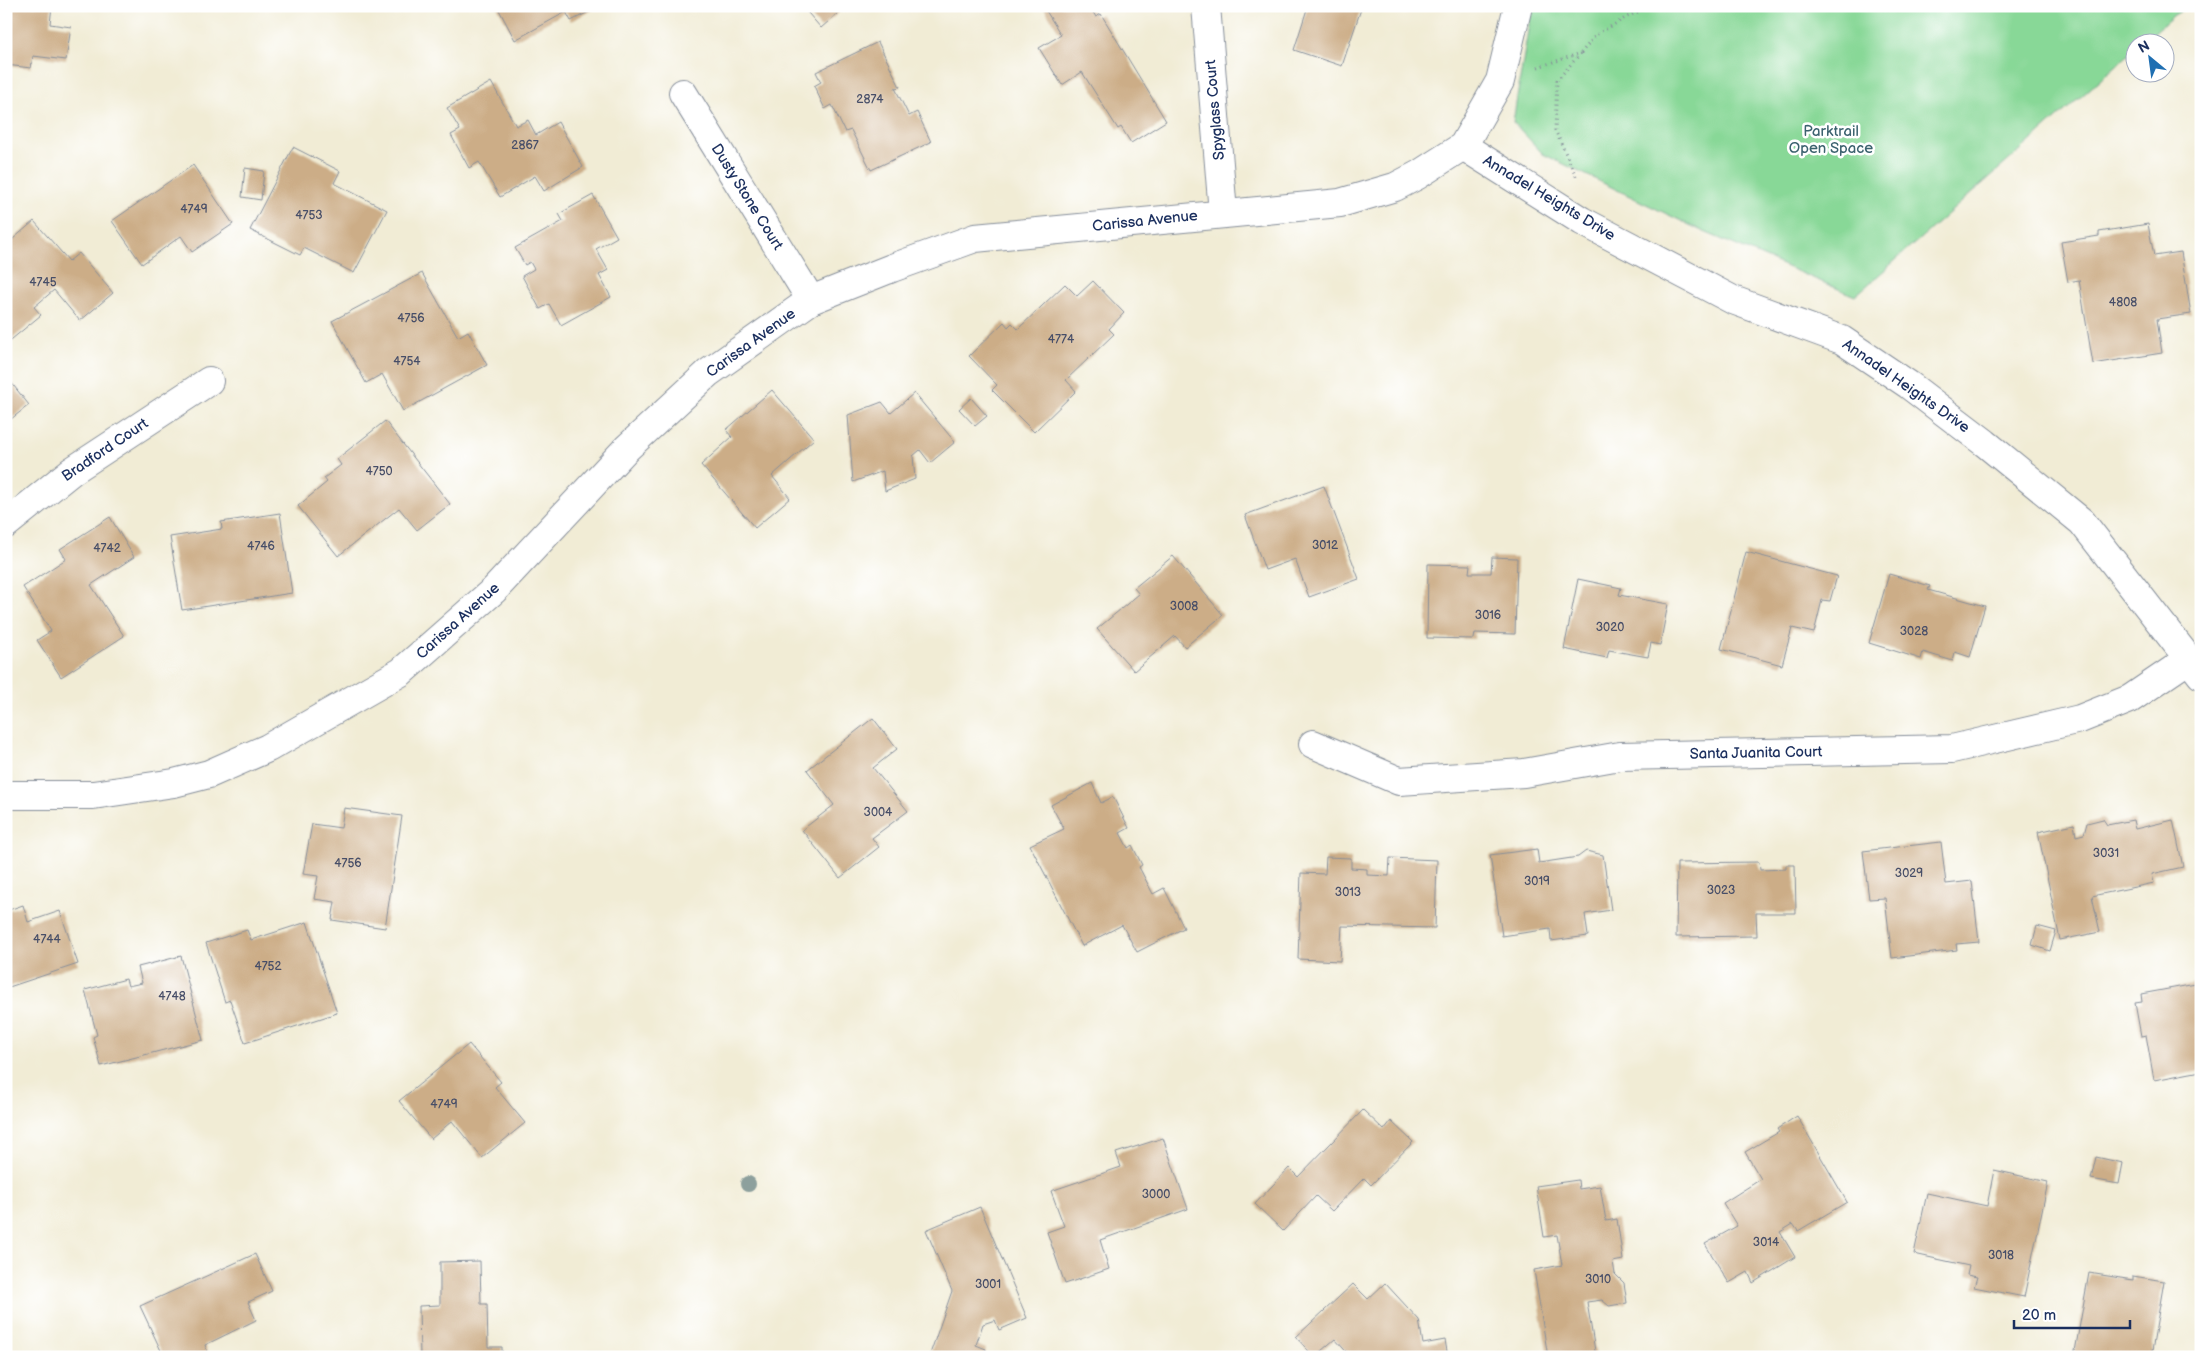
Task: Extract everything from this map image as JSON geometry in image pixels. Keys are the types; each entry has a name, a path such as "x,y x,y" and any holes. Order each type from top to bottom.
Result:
{"street":[{"name":"Spyglass Court","path":"1206,6 1224,213"},
{"name":"Carissa Avenue","path":"6,795 93,795 174,783 209,774 268,748 401,672 494,590 627,448 708,373 811,300 975,238 1340,203 1395,187 1418,176 1463,146 1500,81 1518,6"},
{"name":"Dusty Stone Court","path":"683,93 811,300"},
{"name":"Annadel Heights Drive","path":"1463,146 1582,221 1733,300 1842,340 1909,385 1985,443 2082,522 2195,667"},
{"name":"Bradford Court","path":"6,524 72,470 209,381"},
{"name":"Santa Juanita Court","path":"1314,744 1399,781 1524,773 1620,756 1952,749 2080,718 2130,699 2195,667"}],"path":[{"path":"1578,179 1554,130 1557,80 1596,35 1651,6"},
{"path":"1500,81 1581,54"}],"green space":[{"name":"Parktrail Open Space","path":"1532,6 2190,6 2174,15 2154,32 2124,32 2124,59 1855,296 1702,231 1543,154 1513,122"}],"building":[{"path":"6,6 52,6 50,24 71,27 66,60 33,56 31,68 6,65"},
{"path":"497,6 600,6 571,21 566,12 515,40"},
{"path":"802,6 846,6 821,28"},
{"path":"1043,6 1089,6 1096,17 1101,14 1166,121 1131,143 1121,127 1118,129 1082,72 1062,85 1039,48 1061,35"},
{"path":"1308,6 1362,6 1342,66 1294,50"},
{"path":"878,42 900,87 895,88 909,116 917,112 931,142 871,170 851,130 845,132 832,105 825,109 814,86 821,82 816,72"},
{"path":"491,82 516,126 528,120 536,135 558,122 583,167 544,191 535,176 500,197 479,162 469,168 451,135 460,130 447,108"},
{"path":"293,147 340,171 334,183 387,210 354,273 304,248 300,255 250,230"},
{"path":"193,165 233,224 192,252 181,236 142,264 112,221"},
{"path":"245,168 264,171 261,200 242,197"},
{"path":"593,195 617,237 596,249 608,270 599,275 611,297 561,325 549,304 540,309 522,276 534,269 530,262 525,265 515,248 563,221 559,214"},
{"path":"34,221 69,261 79,253 113,293 80,321 54,290 34,307 41,315 6,344 6,245"},
{"path":"2148,224 2154,256 2181,252 2191,314 2157,319 2162,353 2093,364 2079,280 2068,282 2061,242 2099,236 2099,232"},
{"path":"422,273 458,337 468,331 487,365 403,411 382,374 366,383 332,321"},
{"path":"1093,281 1124,313 1109,329 1114,334 1066,380 1076,391 1034,432 992,390 997,385 969,356 1004,322 1008,327 1012,323 1018,329 1065,284 1077,296"},
{"path":"6,376 29,405 6,423"},
{"path":"772,390 814,439 772,476 790,498 755,528 701,465 732,437 726,430"},
{"path":"914,393 955,442 930,463 920,450 913,456 915,479 885,491 883,471 853,482 848,415 882,402 891,413"},
{"path":"971,398 987,416 975,426 959,409"},
{"path":"385,421 450,504 417,530 399,508 338,556 298,506 327,482 324,478 341,465 337,459"},
{"path":"1324,486 1359,579 1309,597 1295,559 1265,570 1245,515"},
{"path":"280,513 292,593 182,610 170,537 222,529 221,522"},
{"path":"110,517 134,557 91,585 124,636 61,677 37,640 51,631 23,587 66,559 60,549"},
{"path":"1746,552 1837,576 1830,601 1822,600 1814,633 1792,628 1782,665 1721,649"},
{"path":"1173,556 1223,615 1185,647 1175,636 1134,671 1097,629 1139,594 1134,588"},
{"path":"1492,557 1517,558 1515,634 1475,633 1474,639 1427,638 1428,564 1470,565 1469,573 1491,573"},
{"path":"1889,574 1930,586 1928,590 1985,606 1970,657 1955,652 1953,661 1923,652 1921,659 1869,643"},
{"path":"1578,579 1621,588 1619,595 1668,604 1660,645 1651,643 1648,657 1609,650 1607,658 1564,649"},
{"path":"873,718 897,749 873,768 908,811 872,838 879,847 840,878 802,830 834,805 807,770"},
{"path":"1092,783 1101,803 1113,797 1129,828 1120,833 1128,848 1132,845 1142,865 1139,867 1153,894 1164,888 1184,928 1137,952 1122,925 1082,946 1030,845 1064,829 1051,805"},
{"path":"344,808 402,816 385,928 332,920 335,902 314,899 318,876 303,874 312,824 341,828"},
{"path":"2103,819 2107,825 2133,820 2135,829 2173,820 2183,867 2152,874 2154,883 2092,896 2100,932 2060,940 2038,832 2074,824 2076,836 2084,834 2087,823"},
{"path":"1941,842 1946,884 1972,881 1979,942 1956,944 1957,950 1892,958 1885,898 1869,899 1863,851"},
{"path":"1537,849 1539,863 1578,857 1586,851 1603,855 1611,910 1585,914 1588,936 1551,941 1550,929 1502,936 1490,855"},
{"path":"1326,857 1351,858 1351,868 1367,869 1367,875 1389,876 1390,858 1437,860 1435,928 1342,926 1340,961 1298,959 1301,873 1325,874"},
{"path":"1759,862 1760,870 1786,869 1786,865 1795,865 1796,913 1756,913 1757,936 1676,937 1677,863"},
{"path":"23,905 28,922 60,911 78,964 6,988 6,911"},
{"path":"307,922 337,1013 245,1043 230,1000 225,1002 206,943 247,930 251,940"},
{"path":"2037,926 2056,931 2050,951 2032,945"},
{"path":"181,956 203,1040 101,1066 93,1037 97,1035 85,990 126,979 128,986 142,983 138,967"},
{"path":"2201,983 2201,1071 2154,1080 2146,1035 2141,1036 2135,1003 2142,1002 2141,994"},
{"path":"469,1044 501,1082 495,1087 525,1123 482,1158 452,1121 431,1139 399,1101"},
{"path":"1363,1110 1384,1130 1391,1121 1413,1142 1371,1185 1364,1178 1332,1211 1316,1196 1283,1231 1255,1204 1289,1168 1298,1177"},
{"path":"1797,1116 1847,1202 1798,1231 1793,1224 1780,1232 1795,1257 1753,1283 1748,1272 1729,1283 1705,1244 1737,1226 1723,1203 1761,1179 1745,1152 1779,1132 1777,1129"},
{"path":"1163,1138 1188,1209 1100,1240 1109,1269 1065,1284 1047,1232 1064,1226 1051,1191 1121,1167 1116,1153"},
{"path":"2096,1157 2123,1163 2119,1184 2091,1179"},
{"path":"1994,1170 2048,1182 2024,1297 1974,1287 1977,1277 1967,1275 1969,1266 1914,1254 1927,1193 1987,1206"},
{"path":"1578,1180 1579,1189 1600,1186 1606,1221 1617,1219 1623,1260 1613,1262 1615,1274 1624,1283 1627,1303 1609,1306 1602,1300 1587,1302 1596,1357 1548,1357 1534,1270 1562,1265 1557,1235 1544,1237 1536,1186"},
{"path":"980,1207 1027,1318 999,1330 995,1320 983,1324 976,1345 986,1349 984,1357 929,1357 952,1291 926,1230"},
{"path":"255,1254 272,1291 248,1302 256,1320 205,1345 210,1357 164,1357 140,1306"},
{"path":"480,1261 481,1304 487,1304 488,1347 502,1347 502,1357 420,1357 419,1306 440,1305 440,1262"},
{"path":"2089,1273 2133,1280 2133,1276 2164,1281 2151,1357 2074,1357"},
{"path":"1385,1283 1419,1320 1423,1344 1445,1340 1448,1357 1351,1357 1335,1339 1314,1357 1296,1337 1353,1284 1368,1299"}]}
